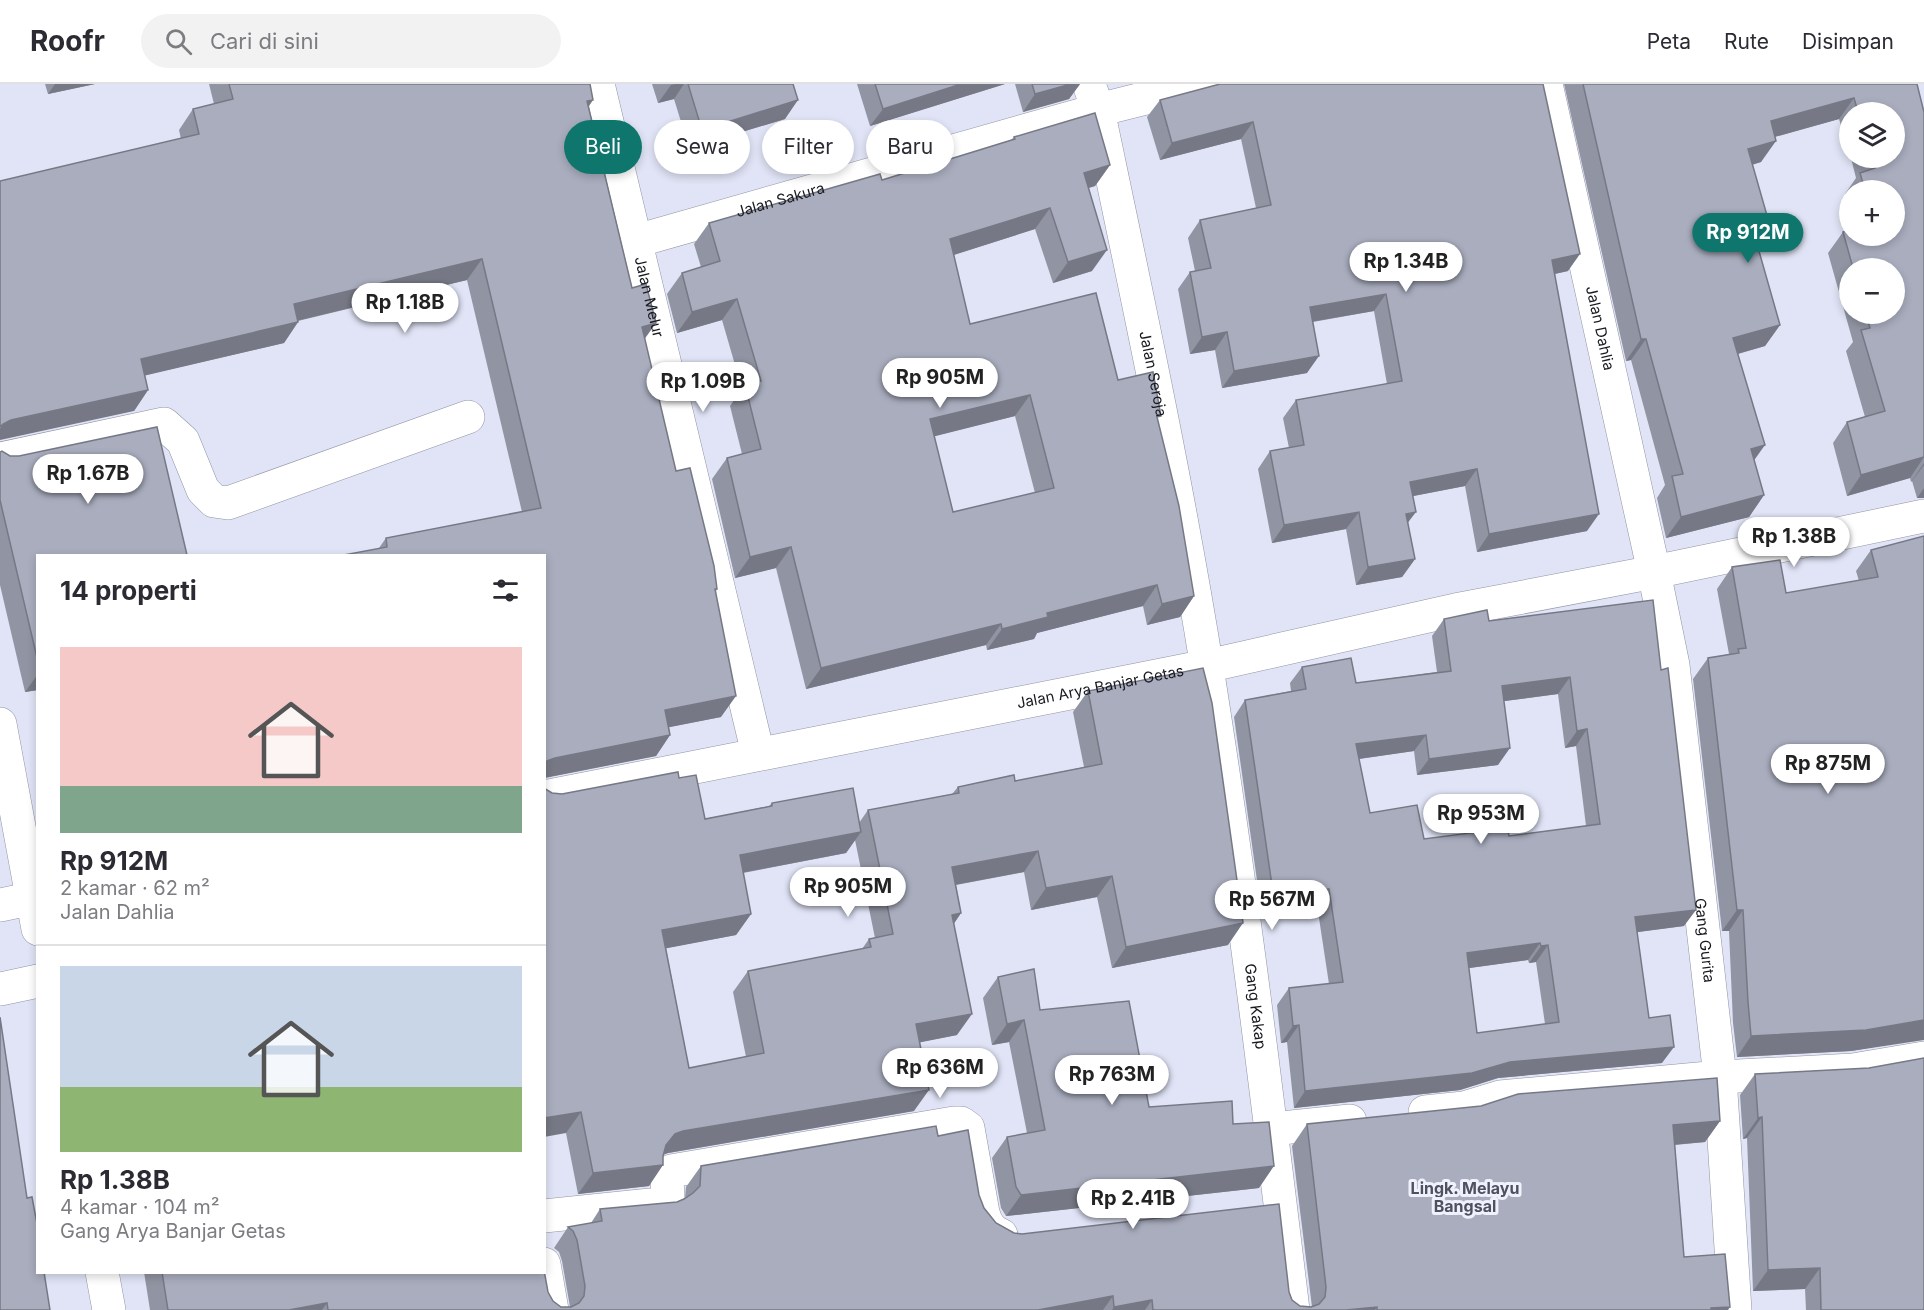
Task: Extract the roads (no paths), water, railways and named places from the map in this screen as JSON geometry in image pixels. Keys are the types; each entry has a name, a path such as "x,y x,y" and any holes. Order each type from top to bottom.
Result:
{"street":[{"name":"Jalan Melur","path":"598,84 758,754"},
{"name":"Jalan Sakura","path":"636,241 1093,97 1202,84"},
{"name":"Jalan Dahlia","path":"1546,84 1654,572"},
{"name":"Jalan Seroja","path":"1093,97 1157,389 1207,666"},
{"path":"0,459 164,424 183,441 203,490 214,501 228,502 468,417"},
{"name":"Jalan Arya Banjar Getas","path":"546,797 1207,666 1455,610 1654,572 1924,516"},
{"name":"Gang Gurita","path":"1654,572 1673,665 1720,1077 1735,1310"},
{"name":"Gang Kakap","path":"1207,666 1245,919 1293,1310"},
{"path":"0,724 26,793 36,908 0,905"},
{"path":"0,989 36,981"},
{"path":"1271,1129 1464,1108 1500,1097 1720,1077 1853,1070 1924,1058"},
{"path":"546,1216 660,1204 668,1199 667,1177 671,1171 961,1123 968,1128 987,1225 995,1233 1005,1236 1028,1233"},
{"path":"1246,1208 1280,1204"},
{"path":"102,1274 109,1310"},
{"path":"546,1274 552,1310"}],"district":[{"name":"Lingk. Melayu Bangsal","path":"1465,1197"}]}
